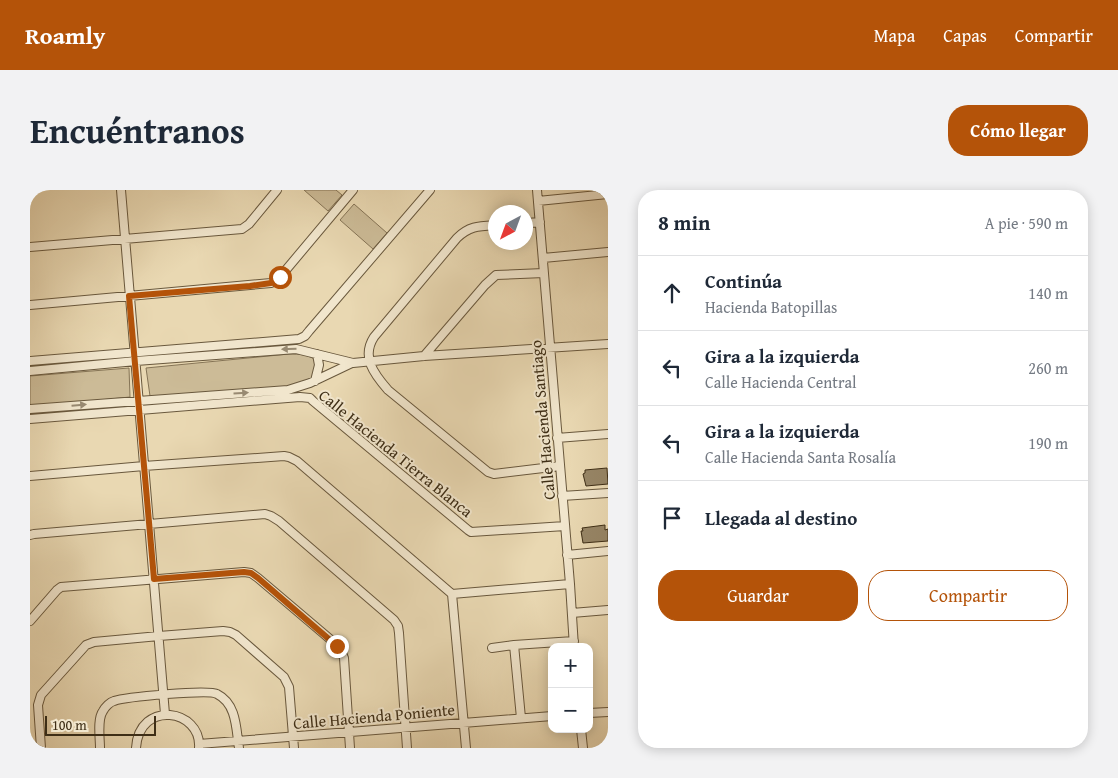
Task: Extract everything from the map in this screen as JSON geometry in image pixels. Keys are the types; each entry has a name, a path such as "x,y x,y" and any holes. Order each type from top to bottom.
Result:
{"street":[{"path":"121,190 165,714"},
{"path":"30,247 242,229 278,190"},
{"path":"30,305 271,283 276,281 353,190"},
{"path":"30,361 302,338 430,190"},
{"name":"Calle Hacienda Santiago","path":"538,190 574,643"},
{"path":"538,201 608,194"},
{"path":"533,222 540,222"},
{"path":"488,226 467,230 457,238 374,336 370,346 368,362 388,390 488,472 494,474 560,466"},
{"path":"543,258 608,252"},
{"path":"424,356 493,277 544,273"},
{"path":"30,371 296,349 353,363 424,356 608,344"},
{"path":"315,381 319,365 317,354"},
{"path":"30,409 288,390 301,387 353,363"},
{"name":"Calle Hacienda Tierra Blanca","path":"30,419 300,397 307,398 472,532 564,526"},
{"path":"557,438 608,434"},
{"path":"30,476 144,466 289,457 452,594 466,748"},
{"path":"562,496 608,493"},
{"path":"30,535 149,523 265,514 271,516 394,620 398,626 407,748"},
{"path":"567,555 608,551"},
{"path":"30,622 61,587 244,572 251,573 341,651 344,658 350,748"},
{"path":"452,594 570,584"},
{"path":"572,613 608,610"},
{"path":"41,748 39,699 86,645 94,642 223,631 236,634 286,680 289,688 294,748"},
{"path":"492,648 514,645 548,644"},
{"path":"514,645 521,718"},
{"path":"100,748 99,716 115,700 164,694 208,692 217,694 227,702 233,711 238,744"},
{"path":"593,713 608,712"},
{"path":"136,748 136,739 140,730 147,722 165,714 177,716 188,722 196,732 199,746"},
{"name":"Calle Hacienda Poniente","path":"199,746 238,744 265,738 548,716"},
{"path":"581,733 583,748"},
{"path":"265,738 266,748"}],"shaded area":[{"path":"304,190 336,190 342,195 328,211"},
{"path":"354,204 387,233 373,249 340,220"},
{"path":"289,354 308,356 318,363 312,379 297,386 150,396 146,368"},
{"path":"129,368 130,397 30,407 30,376"}],"building":[{"path":"607,468 608,484 586,486 583,474 585,470"},
{"path":"605,525 605,530 608,529 608,541 583,543 582,528"}],"route":[{"path":"280,277 271,283 250,286 129,296 154,579 251,573 337,646"}]}
